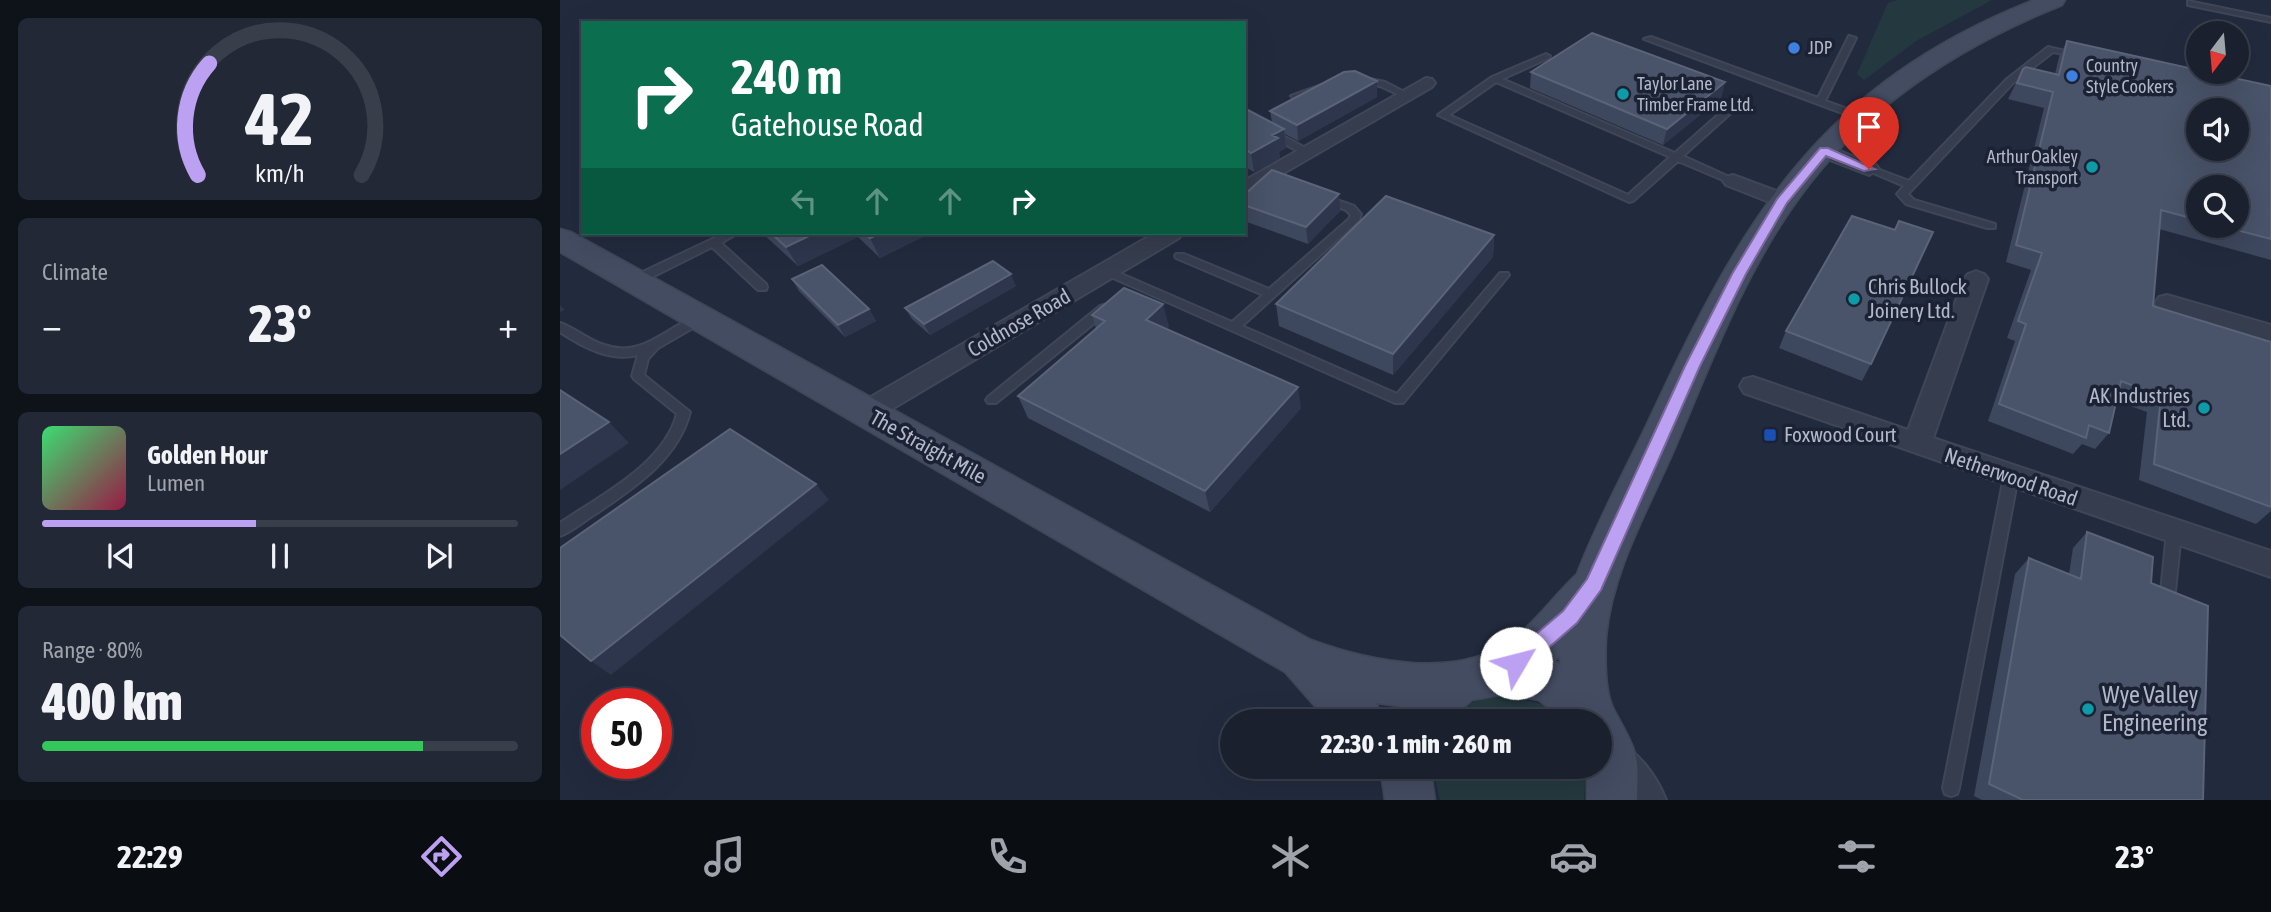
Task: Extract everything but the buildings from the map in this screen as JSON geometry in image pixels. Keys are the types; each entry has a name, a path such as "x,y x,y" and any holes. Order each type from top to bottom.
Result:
{"main road":[{"path":"1504,671 1545,641 1570,617 1594,584 1693,366 1739,274 1782,201 1858,116 1905,78 1988,28 2054,0"},
{"name":"The Straight Mile","path":"560,239 1296,655 1369,681 1396,686 1427,688 1455,683"},
{"path":"1591,709 1583,683 1582,655 1594,584"},
{"name":"The Straight Mile","path":"1296,655 1349,709"},
{"path":"1426,709 1434,698 1455,683 1478,674 1504,671 1530,674 1555,684 1575,698 1581,709"}],"street":[{"path":"1258,182 1426,83"},
{"path":"1824,151 1869,169"},
{"path":"1733,181 1782,201"},
{"name":"Coldnose Road","path":"866,412 1168,235"},
{"path":"1917,444 1976,279"},
{"path":"2167,303 2271,334"},
{"name":"Netherwood Road","path":"1753,386 2011,477 2271,564"},
{"path":"1612,758 1643,800"}],"lane":[{"path":"2233,0 2233,12"},
{"path":"2191,3 2271,20"},
{"path":"1820,102 1852,38"},
{"path":"1648,39 1858,116"},
{"path":"1991,226 1910,202 1902,194 2010,80 2051,49 2089,57"},
{"path":"1546,56 1494,79 1442,115 1629,199 1730,109"},
{"path":"1494,79 1733,181"},
{"path":"1348,81 1369,81 1406,95"},
{"path":"1295,96 1332,85"},
{"path":"1246,119 1308,153"},
{"path":"1869,169 1911,185"},
{"path":"1234,328 1354,220 1356,214 1350,208 1311,194"},
{"path":"634,281 729,235"},
{"path":"713,242 762,287"},
{"path":"1180,256 1270,294"},
{"path":"1106,271 1399,400 1504,275"},
{"path":"1124,293 1135,284"},
{"path":"992,400 1114,301"},
{"path":"560,327 589,345 621,354 638,354 700,318"},
{"path":"560,339 573,335"},
{"path":"560,530 649,466 679,434 684,412 638,376 643,357 652,348"},
{"path":"1951,788 2011,477"},
{"path":"2168,592 2174,531"}],"green space":[{"path":"1897,0 1992,0 1916,41 1864,80 1857,74 1888,3"},
{"path":"1505,695 1544,705 1549,709 1462,709 1489,697"},
{"path":"1435,779 1585,779 1584,800 1440,800"}],"place":[{"name":"JDP","path":"1794,48"},
{"name":"Country Style Cookers","path":"2072,76"},
{"name":"Taylor Lane Timber Frame Ltd.","path":"1623,94"},
{"name":"Arthur Oakley Transport","path":"2092,167"},
{"name":"Chris Bullock Joinery Ltd.","path":"1854,299"},
{"name":"AK Industries Ltd.","path":"2204,408"},
{"name":"Foxwood Court","path":"1770,435"},
{"name":"Wye Valley Engineering","path":"2088,709"}],"route":[{"path":"1516,663 1528,656 1570,617 1594,584 1693,366 1739,274 1782,201 1824,151 1869,169"}]}
